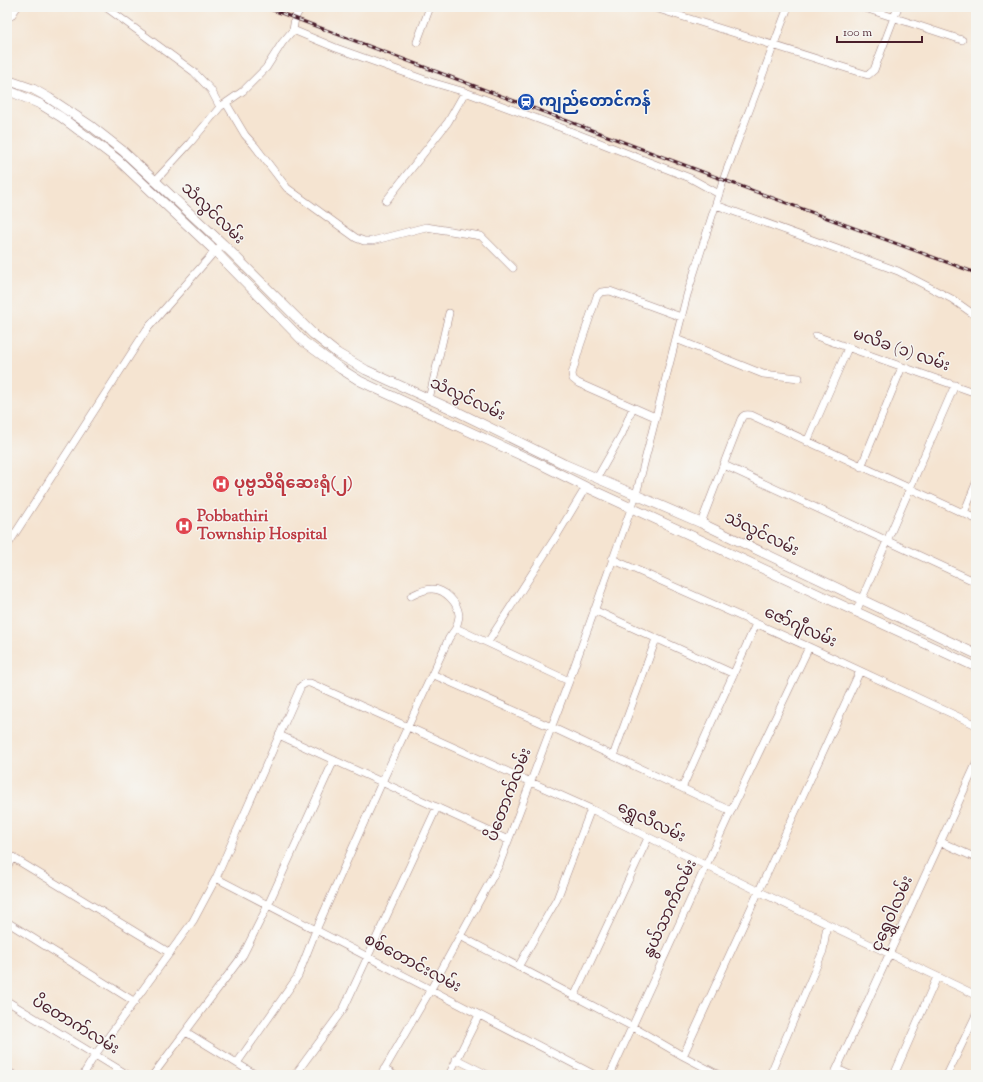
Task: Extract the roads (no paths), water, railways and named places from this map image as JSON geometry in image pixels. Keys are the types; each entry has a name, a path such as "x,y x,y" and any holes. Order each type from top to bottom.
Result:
{"main road":[{"name":"သံလွင်လမ်း","path":"7,80 41,93 91,126 123,150 222,244 313,334 337,353 366,370 564,464 701,523 976,654"},
{"name":"သံလွင်လမ်း","path":"7,90 26,97 45,107 85,134 117,159 215,251 304,342 360,381 976,667"},
{"path":"85,134 91,126"}],"street":[{"path":"7,17 12,16 17,7"},
{"path":"155,181 190,144 223,105 243,91 266,68 282,43 293,30 295,18 301,7"},
{"path":"417,42 430,7"},
{"path":"652,7 868,75 874,70 898,7"},
{"path":"675,14 678,7"},
{"name":"ပိတောက်လမ်း","path":"382,1072 431,990 499,865 569,681 636,495 687,295 719,194 773,44 788,7"},
{"path":"862,7 962,40"},
{"path":"107,8 194,72 211,90 287,188 356,238 364,241 372,241 426,227 481,236 513,268"},
{"path":"293,30 344,51 430,82 465,92 680,174 719,194"},
{"path":"386,201 448,122 465,92"},
{"path":"716,205 898,271 952,300 976,316"},
{"path":"7,546 147,330 222,244"},
{"path":"655,417 578,383 573,379 572,374 597,296 601,292 610,291 681,317"},
{"path":"429,399 449,313"},
{"name":"မလိခ (၁) လမ်း","path":"816,336 976,393"},
{"path":"676,339 763,374 800,378"},
{"path":"806,442 848,348"},
{"path":"861,467 902,367"},
{"path":"856,612 955,385"},
{"path":"597,478 622,434 632,407"},
{"path":"701,523 741,419 746,414 976,519"},
{"path":"724,465 976,582"},
{"path":"964,513 976,483"},
{"path":"488,642 586,487"},
{"name":"ဇော်ဂျီလမ်း","path":"612,559 809,647 976,725"},
{"path":"237,1063 298,976 316,930 406,726 449,638 456,628 459,614 457,606 444,593 437,589 431,588 422,590 411,596"},
{"path":"594,610 734,674"},
{"path":"682,788 756,624"},
{"path":"456,628 569,681"},
{"path":"613,756 656,639"},
{"name":"နွယ်သာကီလမ်း","path":"610,1075 731,811 809,647"},
{"path":"683,1056 860,671"},
{"path":"432,674 551,727 731,811"},
{"name":"ရွှေလီလမ်း","path":"279,735 301,686 306,683 310,683 591,809 648,838 976,995"},
{"path":"83,1075 94,1055 135,1002 193,921 216,878 279,735 508,840"},
{"path":"153,1075 243,955 268,905 334,760"},
{"name":"ငုရွှေဝါလမ်း","path":"836,1072 976,764"},
{"path":"295,1075 344,1008 437,807"},
{"path":"518,967 557,899 591,809"},
{"path":"574,997 648,838"},
{"path":"941,842 976,858"},
{"path":"7,867 10,856 170,953"},
{"name":"စစ်တောင်းလမ်း","path":"216,878 594,1075"},
{"path":"7,922 135,1002"},
{"path":"770,1075 823,951 827,924"},
{"path":"460,936 720,1075"},
{"path":"894,1075 938,977"},
{"name":"ပိတောက်လမ်း","path":"7,1001 128,1075"},
{"path":"449,1075 479,1015"},
{"path":"947,1075 976,1015"},
{"path":"186,1032 256,1075"},
{"path":"456,1060 488,1075"},
{"path":"7,1071 14,1075"},
{"path":"382,1072 394,1075"},
{"path":"836,1072 850,1075"}],"railway":[{"path":"265,7 976,273"}],"place":[{"name":"ကျည်တောင်ကန်","path":"526,102"},
{"name":"ပုဗ္ဗသီရိဆေးရုံ(၂)","path":"221,484"},
{"name":"Pobbathiri Township Hospital","path":"184,526"}]}
